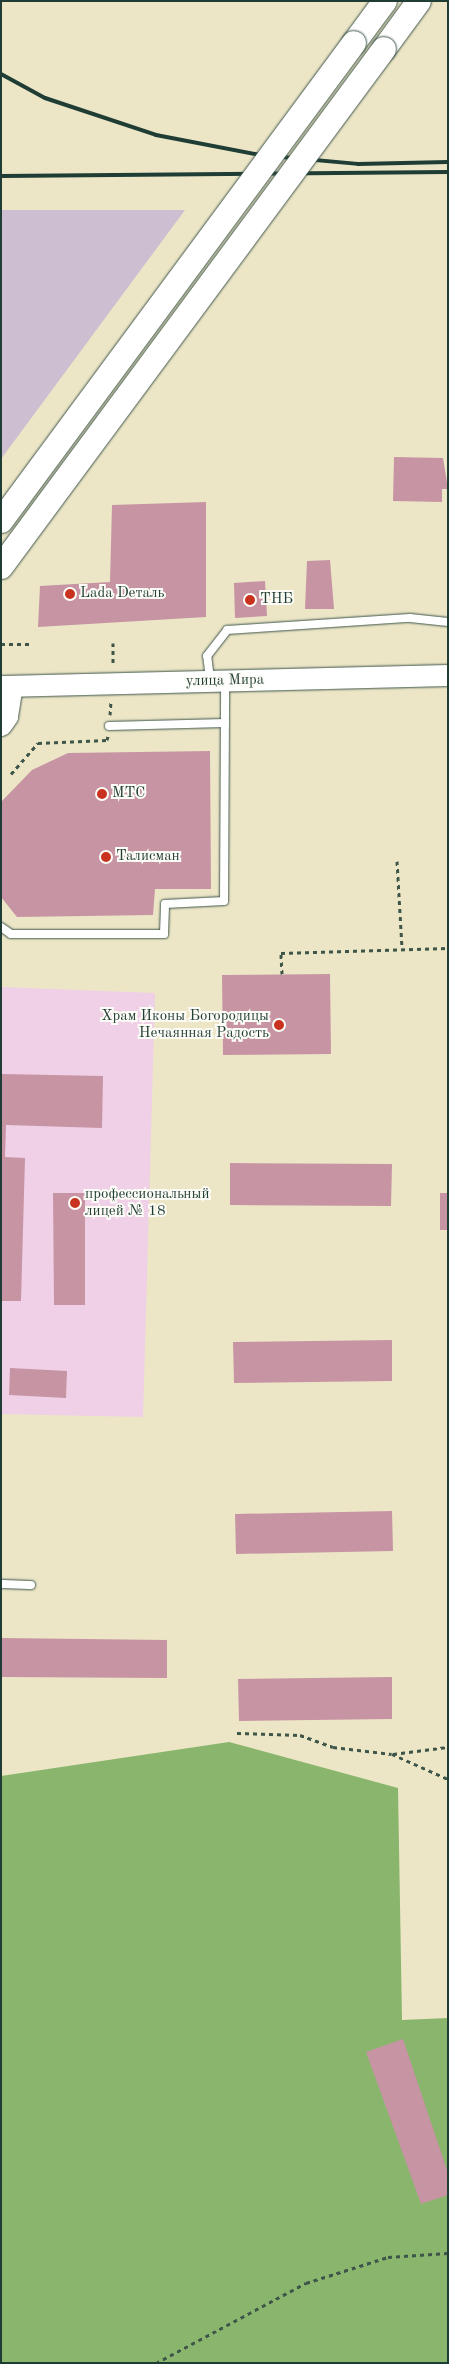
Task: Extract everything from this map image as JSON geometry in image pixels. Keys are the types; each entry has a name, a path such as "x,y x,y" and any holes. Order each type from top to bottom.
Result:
{"main road":[{"path":"1,521 385,1"},
{"path":"1,566 419,1"},
{"name":"улица Мира","path":"6,686 448,675"},
{"path":"1,725 8,716 6,686"}],"lane":[{"path":"1,927 11,934 164,934 165,904 224,901 225,724 218,682 207,656 226,630 410,618 448,622"},
{"path":"109,726 225,724"},
{"path":"1,1584 31,1585"}],"path":[{"path":"1,644 32,644"},
{"path":"11,774 38,743 107,740"},
{"path":"397,860 402,948"},
{"path":"282,974 281,953 448,948"},
{"path":"237,1733 300,1735 333,1747 392,1754 448,1747"},
{"path":"392,1754 448,1779"},
{"path":"156,2363 306,2283 388,2257 448,2253"}],"shaded area":[{"path":"1,210 185,210 1,459"},
{"name":"профессиональный лицей № 18","path":"1,987 155,993 143,1417 1,1414"}],"green space":[{"path":"229,1742 398,1788 402,2020 448,2018 448,2363 1,2363 1,1776"}],"building":[{"path":"394,457 443,458 448,489 442,489 442,502 393,501"},
{"path":"206,502 206,617 38,627 40,586 110,582 112,505"},
{"path":"330,560 334,609 305,609 307,561"},
{"name":"ТНБ","path":"265,581 267,616 235,618 234,583"},
{"name":"Талисман","path":"210,751 211,889 155,889 153,915 17,917 1,897 1,802 32,770 68,753"},
{"path":"330,974 331,1054 223,1055 222,975"},
{"path":"1,1074 103,1076 102,1128 6,1125 5,1157 25,1158 21,1301 1,1301"},
{"path":"230,1163 392,1164 391,1206 230,1205"},
{"path":"53,1193 85,1193 85,1305 54,1305"},
{"path":"440,1193 448,1193 448,1230 440,1230"},
{"path":"392,1340 392,1381 234,1383 233,1342"},
{"path":"10,1368 67,1371 66,1398 9,1395"},
{"path":"392,1511 393,1551 236,1554 235,1514"},
{"path":"1,1638 167,1640 167,1678 1,1677"},
{"path":"392,1677 392,1719 239,1721 238,1679"},
{"path":"403,2039 448,2173 448,2195 421,2204 366,2052"}],"railway":[{"path":"1,74 45,98 156,135 260,155 358,164 448,162"},
{"path":"1,176 448,172"}],"place":[{"name":"Lada Dеталь","path":"70,594"},
{"name":"ТНБ","path":"250,600"},
{"name":"МТС","path":"102,794"},
{"name":"Талисман","path":"106,857"},
{"name":"Храм Иконы Богородицы Нечаянная Радость","path":"279,1025"},
{"name":"профессиональный лицей № 18","path":"75,1203"}]}
